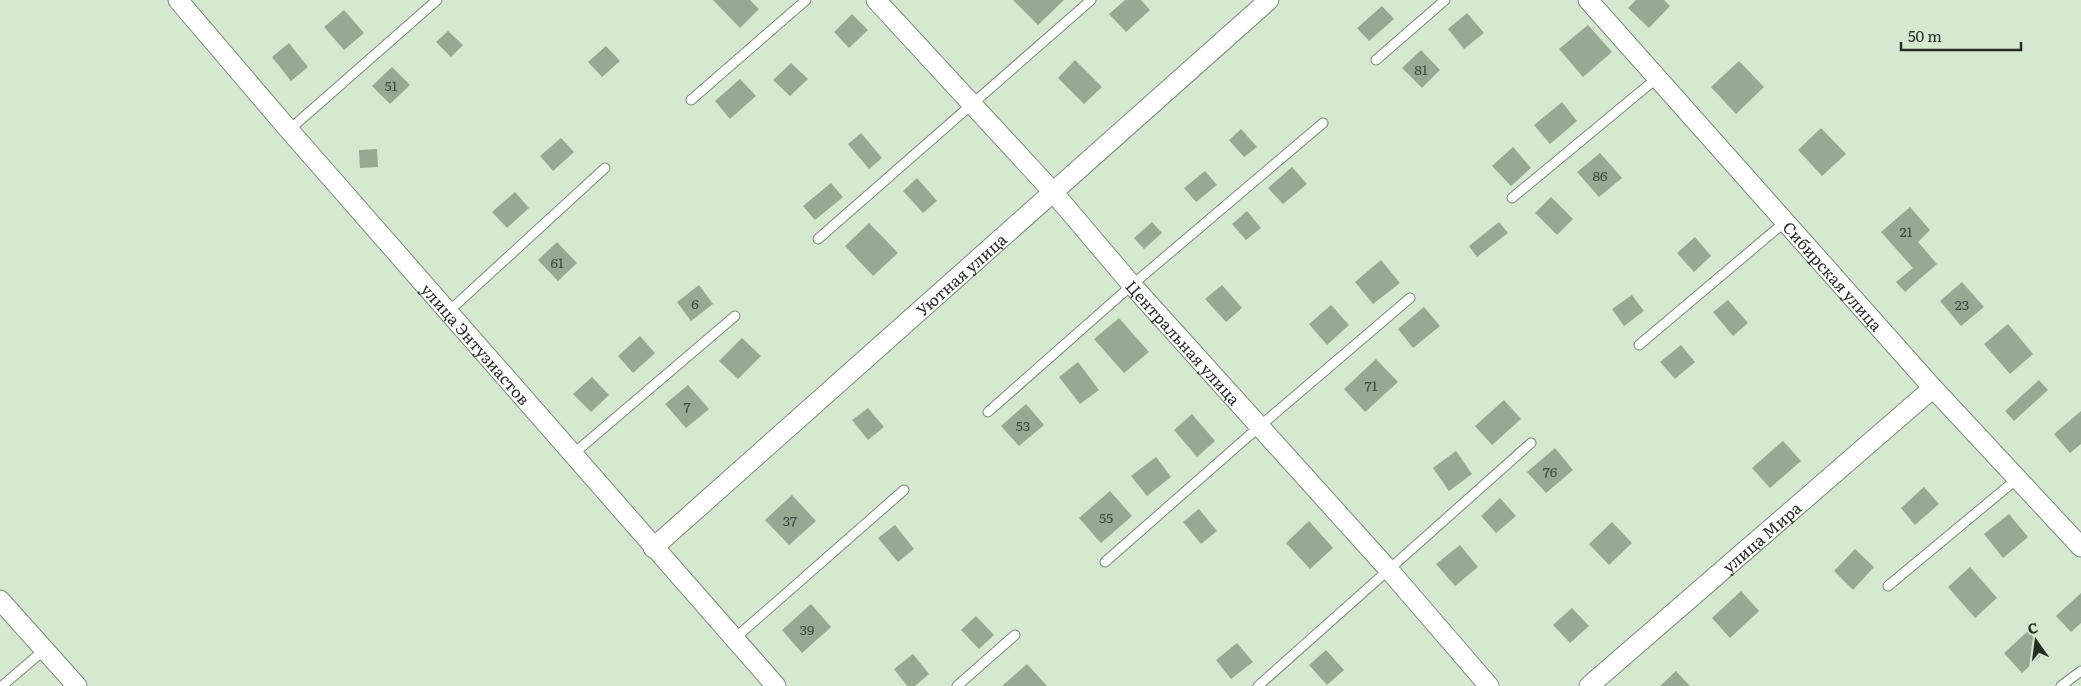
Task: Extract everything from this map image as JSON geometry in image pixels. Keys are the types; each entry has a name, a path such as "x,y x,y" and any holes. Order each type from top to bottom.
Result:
{"street":[{"name":"улица Энтузиастов","path":"178,0 653,548 776,686"},
{"name":"Центральная улица","path":"876,0 972,106 1054,192 1132,285 1389,570 1489,686"},
{"name":"Уютная улица","path":"653,548 1269,0"},
{"name":"Сибирская улица","path":"1588,0 1933,388 2081,547"},
{"name":"улица Мира","path":"1589,686 1933,388"},
{"path":"0,600 77,686"}],"lane":[{"path":"289,130 437,0"},
{"path":"691,100 806,0"},
{"path":"818,239 1091,0"},
{"path":"1376,60 1445,0"},
{"path":"1512,198 1657,78"},
{"path":"988,412 1132,285 1323,123"},
{"path":"448,312 604,168"},
{"path":"1639,345 1786,221"},
{"path":"1106,562 1260,426 1410,298"},
{"path":"572,455 736,316"},
{"path":"1258,686 1531,443"},
{"path":"1888,586 2018,478"},
{"path":"734,639 904,490"},
{"path":"957,686 1015,635"},
{"path":"2,686 44,650"},
{"path":"2061,686 2081,671"}],"building":[{"path":"713,0 750,0 759,9 740,28"},
{"path":"1013,0 1064,0 1038,25"},
{"path":"1125,0 1141,0 1150,10 1126,32 1109,14"},
{"path":"1636,0 1664,0 1670,6 1649,28 1628,8"},
{"path":"1382,6 1394,19 1369,41 1357,28"},
{"path":"344,10 364,33 344,50 324,27"},
{"path":"1467,13 1484,33 1464,49 1448,29"},
{"path":"852,14 868,30 849,48 834,32"},
{"path":"1588,25 1612,52 1583,77 1559,49"},
{"path":"448,31 463,45 451,57 436,42"},
{"path":"289,43 308,67 291,81 272,57"},
{"path":"606,46 620,61 602,77 588,62"},
{"path":"1421,50 1440,70 1422,88 1402,68"},
{"path":"1075,60 1102,87 1084,104 1058,78"},
{"path":"1739,61 1764,87 1736,114 1711,87"},
{"path":"791,63 808,79 790,96 773,80"},
{"path":"392,67 410,85 390,104 372,86"},
{"path":"740,79 756,96 730,119 715,101"},
{"path":"1562,102 1577,121 1550,144 1534,125"},
{"path":"1821,128 1846,154 1822,176 1798,150"},
{"path":"1241,129 1257,147 1244,157 1229,140"},
{"path":"861,133 882,158 869,169 848,144"},
{"path":"561,138 574,152 553,171 540,156"},
{"path":"1513,147 1531,168 1511,186 1492,166"},
{"path":"377,149 378,167 360,168 359,150"},
{"path":"1600,153 1622,178 1599,197 1577,172"},
{"path":"1292,167 1307,184 1283,204 1268,188"},
{"path":"1205,171 1217,185 1196,202 1184,188"},
{"path":"917,178 937,201 923,213 903,191"},
{"path":"831,183 843,197 815,220 803,206"},
{"path":"515,192 529,208 507,228 492,212"},
{"path":"1551,197 1573,219 1557,235 1535,213"},
{"path":"1910,207 1930,230 1918,242 1937,264 1905,292 1896,282 1913,268 1881,232"},
{"path":"1247,211 1261,228 1246,240 1232,224"},
{"path":"1152,222 1162,233 1144,249 1134,238"},
{"path":"1499,222 1508,233 1477,257 1469,246"},
{"path":"869,223 898,253 873,276 845,246"},
{"path":"1695,237 1711,256 1694,272 1677,253"},
{"path":"557,242 577,263 558,281 538,260"},
{"path":"1381,260 1400,283 1373,304 1355,282"},
{"path":"1962,282 1984,307 1961,326 1940,301"},
{"path":"699,285 713,304 691,321 677,302"},
{"path":"1222,285 1242,308 1226,322 1205,299"},
{"path":"1632,295 1644,311 1624,326 1612,309"},
{"path":"1728,300 1748,323 1733,336 1713,312"},
{"path":"1331,305 1349,325 1327,345 1309,324"},
{"path":"1424,307 1440,326 1413,348 1398,329"},
{"path":"1119,318 1149,352 1124,373 1094,339"},
{"path":"2008,324 2033,354 2010,374 1984,344"},
{"path":"640,336 655,353 633,373 618,356"},
{"path":"742,338 761,356 738,379 719,361"},
{"path":"1681,345 1695,362 1675,379 1660,362"},
{"path":"1376,359 1398,382 1365,412 1344,389"},
{"path":"1078,362 1099,390 1080,404 1059,377"},
{"path":"592,377 609,395 591,412 573,394"},
{"path":"2039,380 2048,390 2014,421 2005,411"},
{"path":"688,385 709,409 686,428 665,404"},
{"path":"1504,400 1521,419 1492,445 1475,426"},
{"path":"1026,404 1044,425 1019,446 1001,426"},
{"path":"868,408 884,427 868,440 852,420"},
{"path":"2081,411 2081,444 2070,453 2054,434"},
{"path":"1192,414 1215,441 1197,457 1174,430"},
{"path":"1783,441 1801,461 1770,488 1752,468"},
{"path":"1555,448 1573,470 1546,493 1527,472"},
{"path":"1456,451 1472,474 1449,491 1433,468"},
{"path":"1156,457 1171,477 1147,496 1131,476"},
{"path":"1924,487 1939,504 1915,525 1901,508"},
{"path":"1110,491 1132,516 1101,543 1079,518"},
{"path":"792,495 816,521 789,545 765,520"},
{"path":"1500,498 1516,516 1496,533 1481,516"},
{"path":"1199,509 1217,531 1201,544 1183,522"},
{"path":"2009,514 2028,537 2003,558 1984,534"},
{"path":"1309,521 1333,548 1310,569 1286,543"},
{"path":"1612,522 1632,543 1609,565 1589,544"},
{"path":"895,525 914,549 898,562 878,538"},
{"path":"1460,545 1478,567 1455,586 1436,564"},
{"path":"1855,549 1874,567 1853,590 1834,571"},
{"path":"1970,567 1997,598 1975,618 1948,587"},
{"path":"1741,591 1759,611 1730,638 1712,618"},
{"path":"2081,593 2081,623 2071,632 2056,616"},
{"path":"811,604 831,627 802,653 782,630"},
{"path":"1572,608 1589,626 1570,643 1553,625"},
{"path":"976,616 994,635 979,649 961,630"},
{"path":"2028,631 2046,651 2022,673 2004,653"},
{"path":"1237,643 1253,662 1231,679 1216,660"},
{"path":"1326,650 1344,670 1327,685 1309,665"},
{"path":"913,654 929,674 915,686 907,686 894,669"},
{"path":"1027,664 1047,686 1002,686"},
{"path":"1676,671 1690,686 1660,686"}]}
